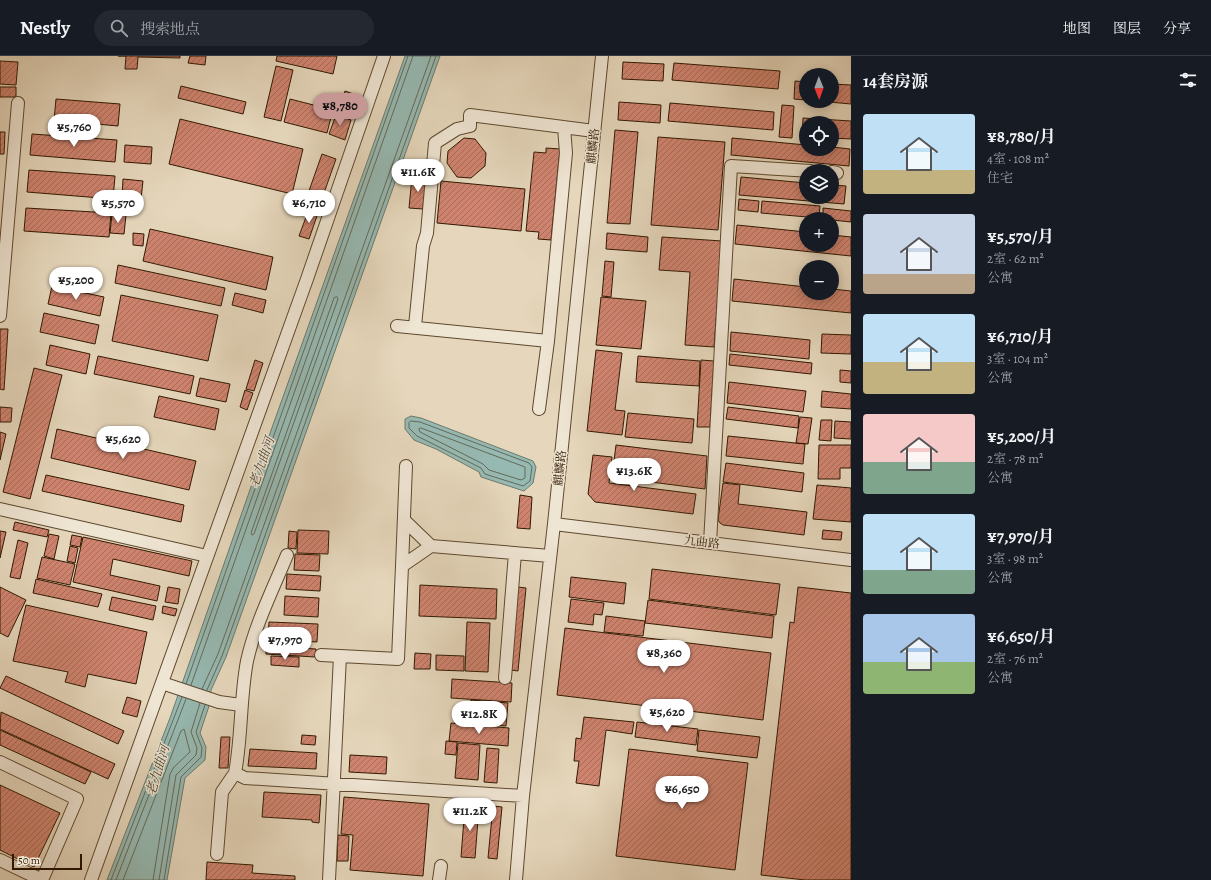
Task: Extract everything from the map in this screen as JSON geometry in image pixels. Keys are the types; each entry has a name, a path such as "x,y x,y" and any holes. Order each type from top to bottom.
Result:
{"street":[{"path":"91,880 307,279 384,56"},
{"name":"麒麟路","path":"516,880 602,56"},
{"path":"0,316 18,103"},
{"path":"415,326 423,246 427,233 435,143 457,130 470,126 470,115 594,131"},
{"path":"540,409 566,153 564,127"},
{"path":"710,543 731,166 799,170"},
{"path":"397,326 415,326 548,341"},
{"path":"321,654 398,659 402,536 405,521 406,466"},
{"path":"0,509 207,556"},
{"path":"405,521 431,546 550,556"},
{"name":"九曲路","path":"554,524 851,560"},
{"path":"402,566 431,546"},
{"path":"505,678 515,553"},
{"path":"217,854 222,792 235,773 241,705 248,660 263,612 287,555"},
{"path":"329,880 340,656"},
{"path":"162,683 219,702 241,705"},
{"path":"0,762 78,800 42,880 0,860"},
{"path":"235,773 245,778 524,796"},
{"path":"439,880 441,866"}],"water":[{"name":"老九曲河","path":"405,56 440,56 226,657 211,690 210,703 200,733 206,747 205,760 185,778 167,880 107,880 170,718"},
{"path":"411,416 421,418 533,461 536,467 533,483 524,491 481,477 479,472 436,449 414,440 405,429 405,419"}],"building":[{"path":"126,56 180,56 180,58 138,57 137,69 125,69"},
{"path":"190,56 206,56 205,65 188,63"},
{"path":"277,56 337,56 333,74 276,61"},
{"path":"0,61 18,62 16,85 0,84"},
{"path":"623,62 664,64 663,81 622,79"},
{"path":"674,63 780,71 778,89 672,80"},
{"path":"276,66 293,70 281,121 264,117"},
{"path":"795,81 799,81 799,99 794,99"},
{"path":"839,84 851,85 851,104 839,103"},
{"path":"181,86 246,102 243,114 178,98"},
{"path":"0,87 16,87 16,97 0,97"},
{"path":"345,91 359,96 353,114 339,110"},
{"path":"56,99 120,104 118,126 54,120"},
{"path":"290,99 333,110 327,133 284,122"},
{"path":"619,102 661,105 660,123 618,120"},
{"path":"670,103 774,112 773,130 668,121"},
{"path":"782,105 794,106 792,138 779,137"},
{"path":"336,115 351,120 345,140 329,134"},
{"path":"180,119 303,149 292,194 169,164"},
{"path":"839,120 851,121 851,139 839,138"},
{"path":"615,130 638,132 630,224 607,223"},
{"path":"0,132 5,132 4,154 0,154"},
{"path":"32,134 117,140 115,162 30,155"},
{"path":"658,137 725,142 718,230 651,225"},
{"path":"464,138 475,139 486,153 485,166 471,178 457,177 447,163 448,151"},
{"path":"732,138 799,144 799,156 839,156 839,148 850,149 849,166 731,155"},
{"path":"125,145 152,147 151,164 124,162"},
{"path":"546,148 560,149 551,240 538,239 539,232 526,231 534,152 546,153"},
{"path":"322,154 336,159 318,210 304,205"},
{"path":"29,170 115,176 113,199 27,192"},
{"path":"412,177 426,178 423,209 409,208"},
{"path":"741,177 799,182 799,200 739,195"},
{"path":"123,179 143,181 141,199 122,198"},
{"path":"441,181 525,189 521,231 437,223"},
{"path":"839,186 846,186 844,204 839,204"},
{"path":"739,199 759,201 758,212 738,210"},
{"path":"762,201 820,206 820,212 799,212 799,216 761,213"},
{"path":"26,208 111,213 109,237 24,231"},
{"path":"823,208 851,211 851,222 839,221 839,212 823,212"},
{"path":"309,209 318,213 309,239 299,236"},
{"path":"112,214 126,215 124,234 110,233"},
{"path":"737,225 799,231 799,251 735,244"},
{"path":"150,229 273,257 266,290 143,261"},
{"path":"133,233 144,234 143,246 133,245"},
{"path":"607,233 648,237 647,252 606,249"},
{"path":"839,236 851,237 851,256 812,252 839,252"},
{"path":"662,237 722,241 714,347 685,345 690,272 659,270"},
{"path":"605,261 614,262 611,297 602,296"},
{"path":"118,265 225,288 221,306 115,283"},
{"path":"734,279 799,286 799,300 839,300 839,290 851,291 851,313 732,301"},
{"path":"52,286 104,297 100,316 48,304"},
{"path":"235,293 266,300 263,313 232,305"},
{"path":"121,295 218,315 208,361 112,341"},
{"path":"601,297 646,301 641,349 596,345"},
{"path":"44,313 99,325 95,344 40,332"},
{"path":"0,329 8,329 4,390 0,389"},
{"path":"731,332 810,340 809,359 730,351"},
{"path":"822,334 851,335 851,354 821,353"},
{"path":"50,345 90,354 86,374 46,365"},
{"path":"596,350 622,353 615,410 625,411 622,435 587,431"},
{"path":"730,354 812,363 811,374 729,365"},
{"path":"98,356 194,376 190,394 94,374"},
{"path":"638,356 700,361 699,386 636,382"},
{"path":"255,360 263,363 254,391 246,389"},
{"path":"701,360 714,361 710,427 697,427"},
{"path":"34,368 62,375 30,499 3,492"},
{"path":"840,370 851,371 851,383 840,382"},
{"path":"200,378 230,384 226,402 196,396"},
{"path":"729,382 806,391 803,412 727,403"},
{"path":"245,390 253,393 247,410 240,407"},
{"path":"822,391 851,394 851,409 821,407"},
{"path":"159,396 219,409 215,430 154,417"},
{"path":"0,407 12,408 11,422 0,422"},
{"path":"728,407 799,416 798,428 726,419"},
{"path":"628,413 694,419 692,443 625,437"},
{"path":"800,417 812,418 808,444 796,443"},
{"path":"821,420 832,420 831,441 819,440"},
{"path":"835,421 851,422 851,439 834,438"},
{"path":"57,429 196,461 189,490 51,458"},
{"path":"0,432 6,434 0,460"},
{"path":"728,436 805,444 803,464 726,456"},
{"path":"616,445 707,456 705,489 612,477"},
{"path":"819,445 851,445 851,468 840,468 840,479 818,479"},
{"path":"593,455 612,457 609,483 696,494 693,514 595,502 588,494"},
{"path":"726,463 804,473 802,492 723,482"},
{"path":"46,475 184,505 181,522 42,491"},
{"path":"723,483 740,485 738,504 807,512 804,535 723,525 718,520"},
{"path":"817,485 851,488 851,522 813,519"},
{"path":"520,495 532,497 530,529 517,528"},
{"path":"15,522 49,530 47,537 13,530"},
{"path":"298,530 329,531 328,554 297,553"},
{"path":"823,530 842,532 841,540 822,539"},
{"path":"0,531 6,532 0,558"},
{"path":"289,531 297,532 296,549 288,548"},
{"path":"49,534 59,536 54,559 44,556"},
{"path":"72,535 82,537 80,547 70,545"},
{"path":"83,537 192,561 189,576 113,559 110,575 160,586 157,601 73,582"},
{"path":"18,540 28,543 20,579 10,577"},
{"path":"70,546 78,548 75,563 67,561"},
{"path":"295,554 320,555 319,571 294,570"},
{"path":"42,557 75,564 70,585 37,578"},
{"path":"652,569 780,584 776,615 649,599"},
{"path":"287,574 321,576 320,591 286,589"},
{"path":"571,577 626,583 624,604 569,597"},
{"path":"36,579 102,594 98,607 33,593"},
{"path":"420,585 497,589 496,619 419,616"},
{"path":"0,587 26,600 8,637 0,633"},
{"path":"168,587 180,589 178,604 165,602"},
{"path":"518,587 526,588 518,671 511,670"},
{"path":"798,587 851,593 851,880 805,880 761,875 790,622 794,623"},
{"path":"285,596 319,598 318,617 284,615"},
{"path":"112,597 156,606 153,620 109,610"},
{"path":"571,599 604,603 602,615 594,614 593,625 568,622"},
{"path":"648,600 774,616 772,638 645,623"},
{"path":"26,605 147,632 136,684 88,674 85,687 65,682 68,672 13,661"},
{"path":"163,606 177,609 175,616 162,613"},
{"path":"606,616 645,621 643,636 604,632"},
{"path":"269,622 318,624 317,642 268,639"},
{"path":"467,622 490,623 488,672 465,671"},
{"path":"565,628 771,653 763,720 557,695"},
{"path":"266,646 316,649 315,657 266,654"},
{"path":"415,653 431,654 430,669 414,669"},
{"path":"436,655 464,656 464,671 436,670"},
{"path":"271,656 299,657 299,667 271,665"},
{"path":"6,676 124,731 118,744 0,688"},
{"path":"452,679 512,683 511,702 451,698"},
{"path":"127,697 141,701 137,717 122,713"},
{"path":"471,700 508,703 506,726 469,723"},
{"path":"1,712 115,764 108,779 0,729"},
{"path":"584,717 634,722 632,734 606,730 599,786 576,783 579,761 574,761 576,738 581,739"},
{"path":"637,722 698,729 696,745 635,737"},
{"path":"451,723 509,728 508,746 449,741"},
{"path":"0,730 91,772 85,784 0,745"},
{"path":"699,730 760,737 757,758 697,751"},
{"path":"302,735 316,736 315,745 301,744"},
{"path":"221,737 230,737 228,768 219,768"},
{"path":"446,741 457,742 456,755 445,754"},
{"path":"458,743 480,745 478,780 455,778"},
{"path":"487,748 499,749 497,783 484,782"},
{"path":"250,749 317,753 316,769 248,766"},
{"path":"629,749 748,763 735,870 616,856"},
{"path":"350,755 387,757 386,774 349,772"},
{"path":"0,785 60,813 34,867 0,850"},
{"path":"264,792 321,795 319,823 312,822 312,820 262,817"},
{"path":"344,797 429,804 423,876 350,870 353,835 341,834"},
{"path":"465,806 479,807 475,858 461,857"},
{"path":"493,806 502,807 497,859 488,858"},
{"path":"338,835 349,836 348,861 337,861"},
{"path":"207,862 253,865 252,873 295,876 295,880 206,880"}]}
